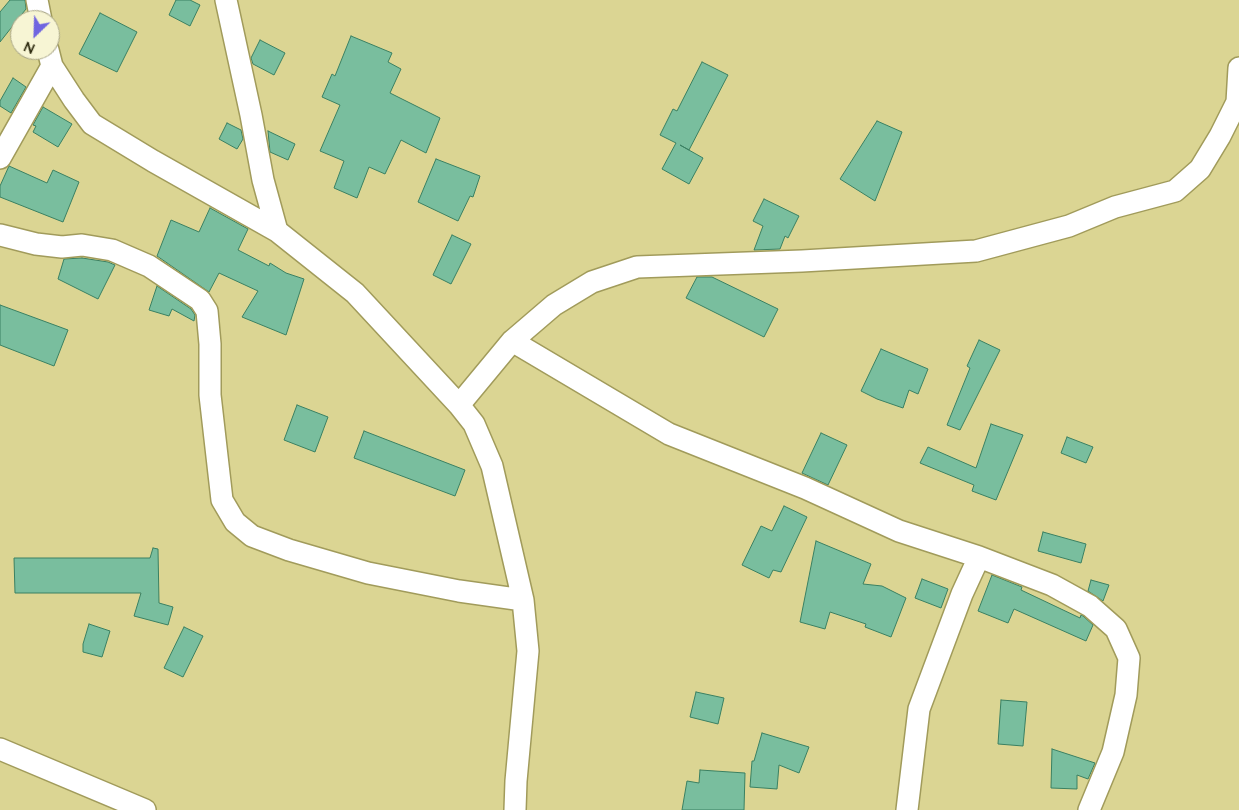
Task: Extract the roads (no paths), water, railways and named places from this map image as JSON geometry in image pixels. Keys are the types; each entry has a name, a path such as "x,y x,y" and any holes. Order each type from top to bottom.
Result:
{"street":[{"path":"226,0 263,180 277,231"},
{"path":"0,158 49,60"},
{"path":"51,60 74,100 92,124 277,231 355,293 459,405 474,424 492,466 523,600 528,651 515,810"},
{"path":"459,405 512,341 554,305 592,282 637,268 976,251 1069,226 1115,207 1175,191 1200,168 1220,136 1236,102 1239,68"},
{"path":"0,235 36,244 62,247 82,245 112,250 149,266 200,300 207,311 210,344 210,395 222,500 235,522 252,536 289,550 368,573 459,591 523,600"},
{"path":"512,341 669,434 805,488 899,531 979,557 1052,585 1090,606 1116,629 1129,658 1126,695 1113,752 1089,810"},
{"path":"907,810 919,709 956,611 979,557"},
{"path":"0,749 145,810"}]}
